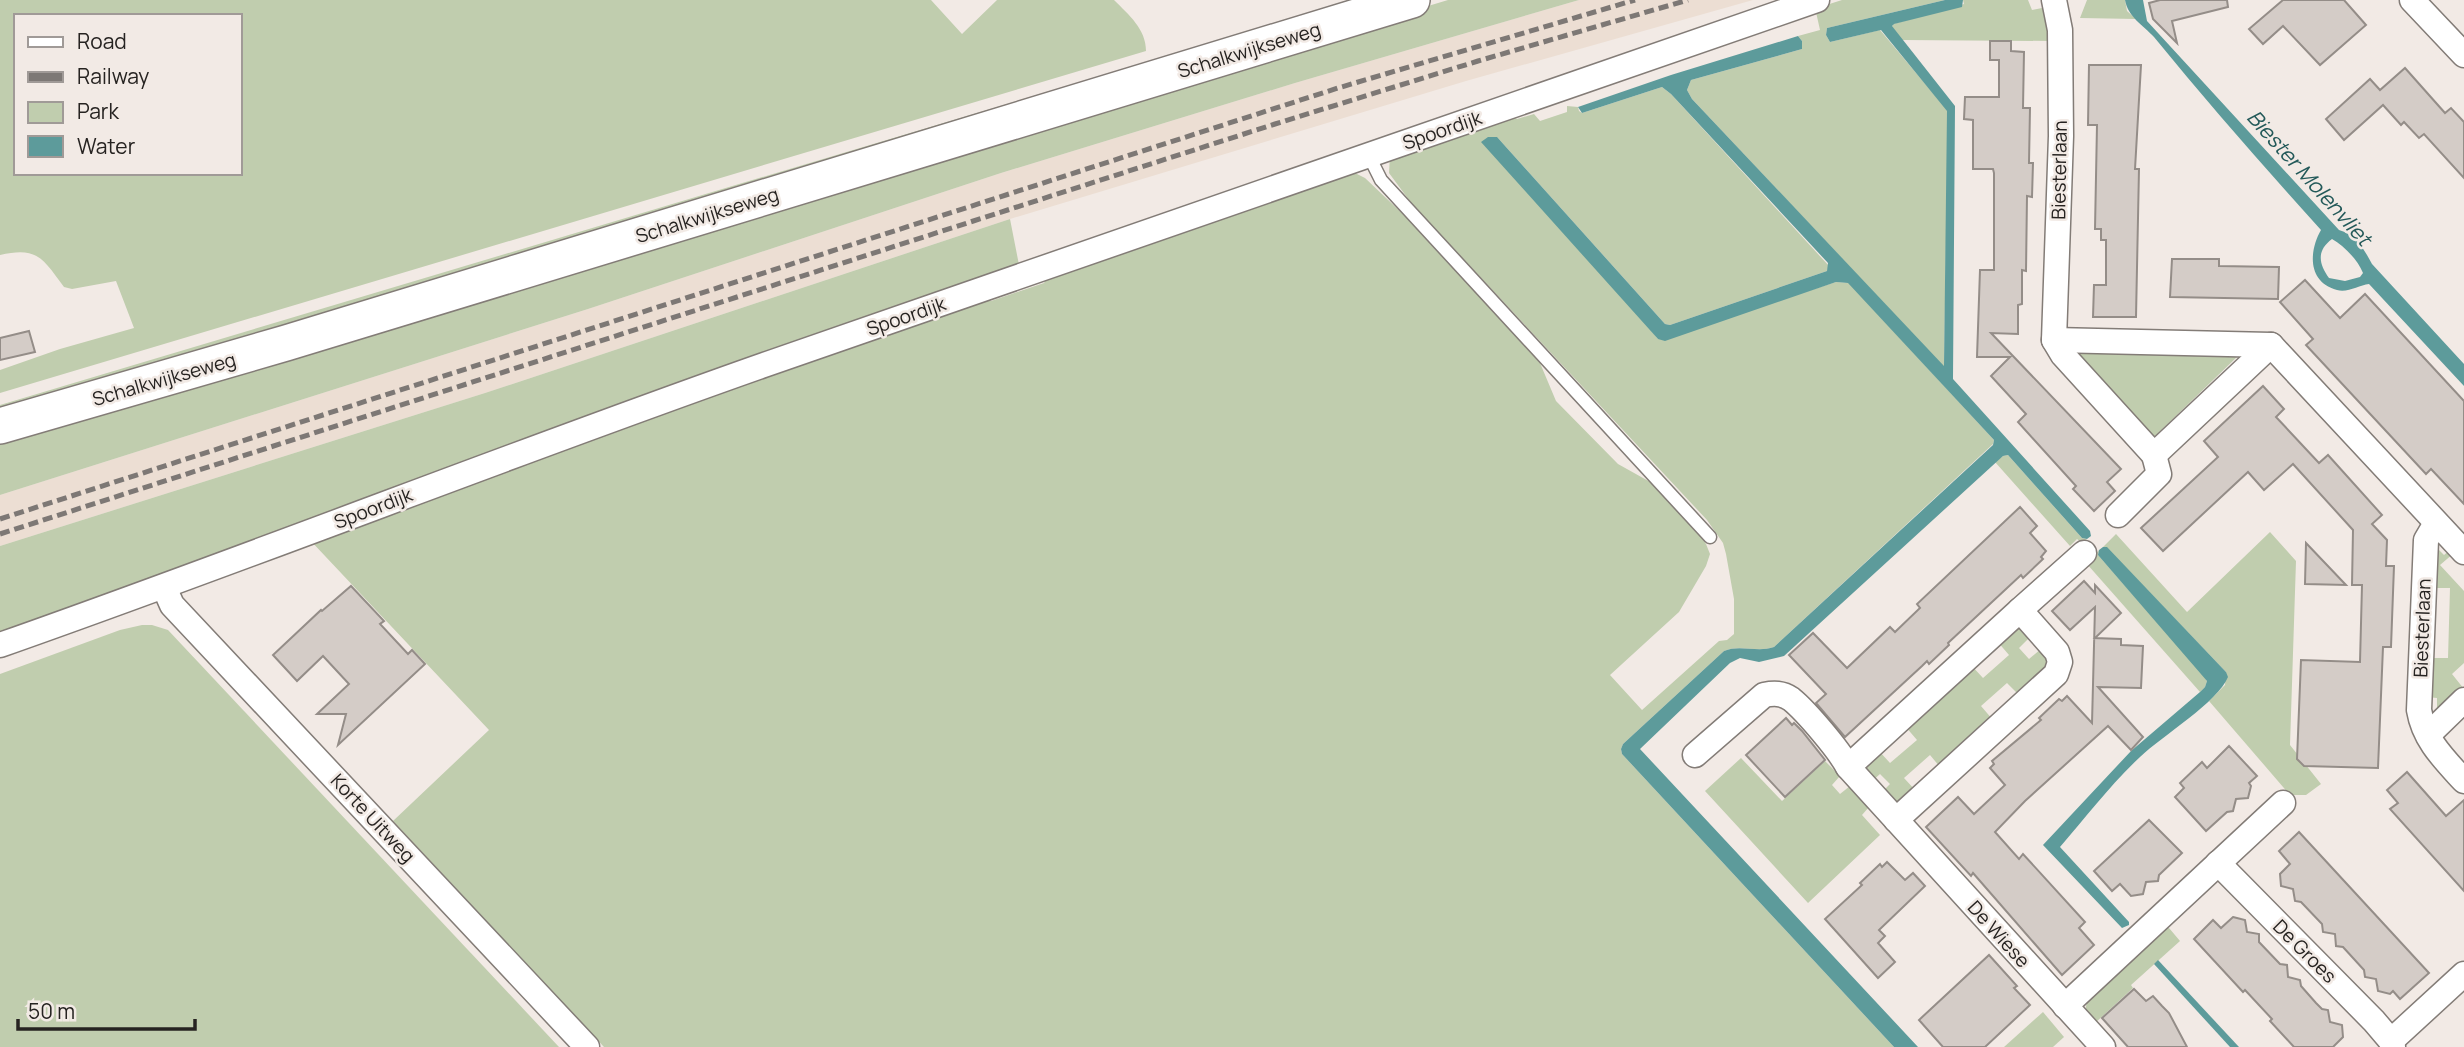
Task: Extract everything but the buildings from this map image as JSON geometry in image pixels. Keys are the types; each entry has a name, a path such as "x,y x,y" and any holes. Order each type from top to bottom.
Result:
{"street":[{"name":"Schalkwijkseweg","path":"0,426 286,343 1412,0"},
{"name":"Spoordijk","path":"0,645 164,587 584,429 1817,0"},
{"name":"Biesterlaan","path":"2054,0 2060,30 2061,123 2054,340"},
{"path":"2412,0 2460,43"},
{"path":"2054,340 2271,345 2464,552"},
{"path":"2054,340 2063,355 2154,454 2159,474 2118,515"},
{"path":"2154,454 2271,345"},
{"name":"Biesterlaan","path":"2436,523 2426,540 2420,717 2432,747 2464,781"},
{"path":"1848,768 2084,553"},
{"name":"Korte Uitweg","path":"164,587 172,605 587,1047"},
{"path":"1896,820 2056,674 2060,662 2057,652 2020,610"},
{"name":"De Wiese","path":"1695,755 1764,695 1777,693 1790,698 1840,753 1848,768 2103,1047"},
{"path":"2428,734 2464,700"},
{"path":"2065,1006 2283,803"},
{"name":"De Groes","path":"2218,863 2392,1044 2464,974"}],"lane":[{"path":"1369,156 1381,180 1710,537"}],"shaded area":[{"path":"1579,0 1753,0 1466,81 1010,219 485,393 0,546 0,495 588,309 1001,173"}],"green space":[{"path":"0,0 931,0 962,34 997,0 1114,0 1136,23 1145,43 1146,51 0,393 0,370 134,328 116,281 72,289 64,287 38,257 23,252 0,255"},
{"path":"1448,0 1579,0 1001,173 588,309 0,495 0,437"},
{"path":"1842,0 1945,0 1827,28 1826,35 1830,42 1880,30 1948,111 1944,367 1692,99 1687,90 1691,80 1802,49 1802,41 1798,36 1820,30 1816,12 1820,7"},
{"path":"1963,0 2028,0 2032,10 2047,7 2052,41 1902,40 1892,27 1893,24 1964,4"},
{"path":"2087,0 2125,0 2127,11 2136,19 2080,18"},
{"path":"1144,63 1134,72 0,412 0,405"},
{"path":"1662,87 1829,266 1827,271 1670,325 1665,324 1497,137 1658,339 1836,282 1849,283 1994,440 1993,444 1774,647 1724,651 1623,744 1621,749 1622,754 1894,1047 604,1047 393,821 489,730 309,539 488,470 983,297 991,301 1044,283 1049,274 1340,172 1355,173 1365,178 1405,216 1540,363 1556,401 1618,464 1652,483 1696,529 1706,544 1710,554 1706,566 1679,612 1610,675 1642,710 1719,641 1727,640 1734,634 1734,599 1723,543 1707,520 1412,204 1389,173 1390,155 1509,115 1517,119 1534,114 1540,121 1567,112 1567,106 1578,107 1582,113"},
{"path":"1010,219 1020,270 0,634 0,546 485,393"},
{"path":"2086,349 2240,354 2151,440 2075,353"},
{"path":"2008,455 2082,538 2087,539 2082,543 2077,539 2070,546 1995,462"},
{"path":"2270,532 2296,561 2290,745 2321,784 2306,795 2290,795 2209,701 2225,685 2226,672 2107,548 2103,547 2116,534 2187,612"},
{"path":"2436,547 2444,555 2451,549 2454,553 2440,565 2464,591 2464,663 2452,674 2464,689 2437,714 2437,698 2427,697 2430,658 2448,658 2450,588 2434,588"},
{"path":"2099,550 2098,555 2204,676 2207,681 2200,692 2087,564"},
{"path":"142,625 168,630 559,1047 0,1047 0,674 120,630"},
{"path":"2017,628 2024,630 2030,637 2019,648 2029,659 2041,649 2046,656 2046,671 2019,695 2007,683 1981,706 1993,720 1940,767 1930,755 1904,778 1916,791 1898,804 1880,794 1890,784 1880,774 1870,783 1867,766 1872,759 1879,751 1890,763 1917,740 1905,726 1971,665 1983,678 2009,655 1997,641"},
{"path":"1741,758 1782,801 1825,761 1840,776 1832,785 1840,794 1850,786 1869,807 1862,815 1880,835 1808,903 1705,791"},
{"path":"2165,928 2169,928 2180,941 2131,985 2133,988 2094,1024 2086,1012 2089,998"},
{"path":"2043,1012 2064,1037 2053,1047 2004,1047"}],"water":[{"path":"1945,0 1963,0 1962,7 1892,26 1955,106 1953,379 2090,531 2091,536 2082,538 2008,455 2003,456 1784,656 1759,662 1740,658 1730,663 1640,749 1918,1047 1894,1047 1622,754 1621,749 1623,744 1724,651 1774,647 1993,445 1994,440 1848,283 1836,282 1665,341 1658,339 1481,142 1488,137 1497,137 1665,324 1670,325 1827,271 1828,263 1662,87 1582,113 1578,107 1798,36 1802,41 1802,49 1691,80 1687,90 1692,99 1944,366 1947,111 1881,30 1830,42 1826,35 1827,28"},
{"path":"2125,0 2143,0 2147,21 2339,230 2359,243 2372,264 2464,364 2464,386 2369,284 2341,291 2320,280 2313,265 2313,256 2321,230 2127,6","holes":["2332,239 2358,263 2363,273 2360,277 2345,281 2329,278 2321,263 2321,253"]},
{"path":"2103,547 2107,547 2228,677 2202,708 2129,767 2060,847 2129,922 2129,925 2122,928 2043,845 2131,751 2200,692 2207,681 2098,555"},
{"path":"2158,960 2239,1047 2230,1047 2154,964"}],"railway":[{"path":"0,519 1338,88 1635,0"},
{"path":"0,534 1275,124 1688,0"}],"water label":[{"name":"Biester Molenvliet","path":"2309,178"}]}
